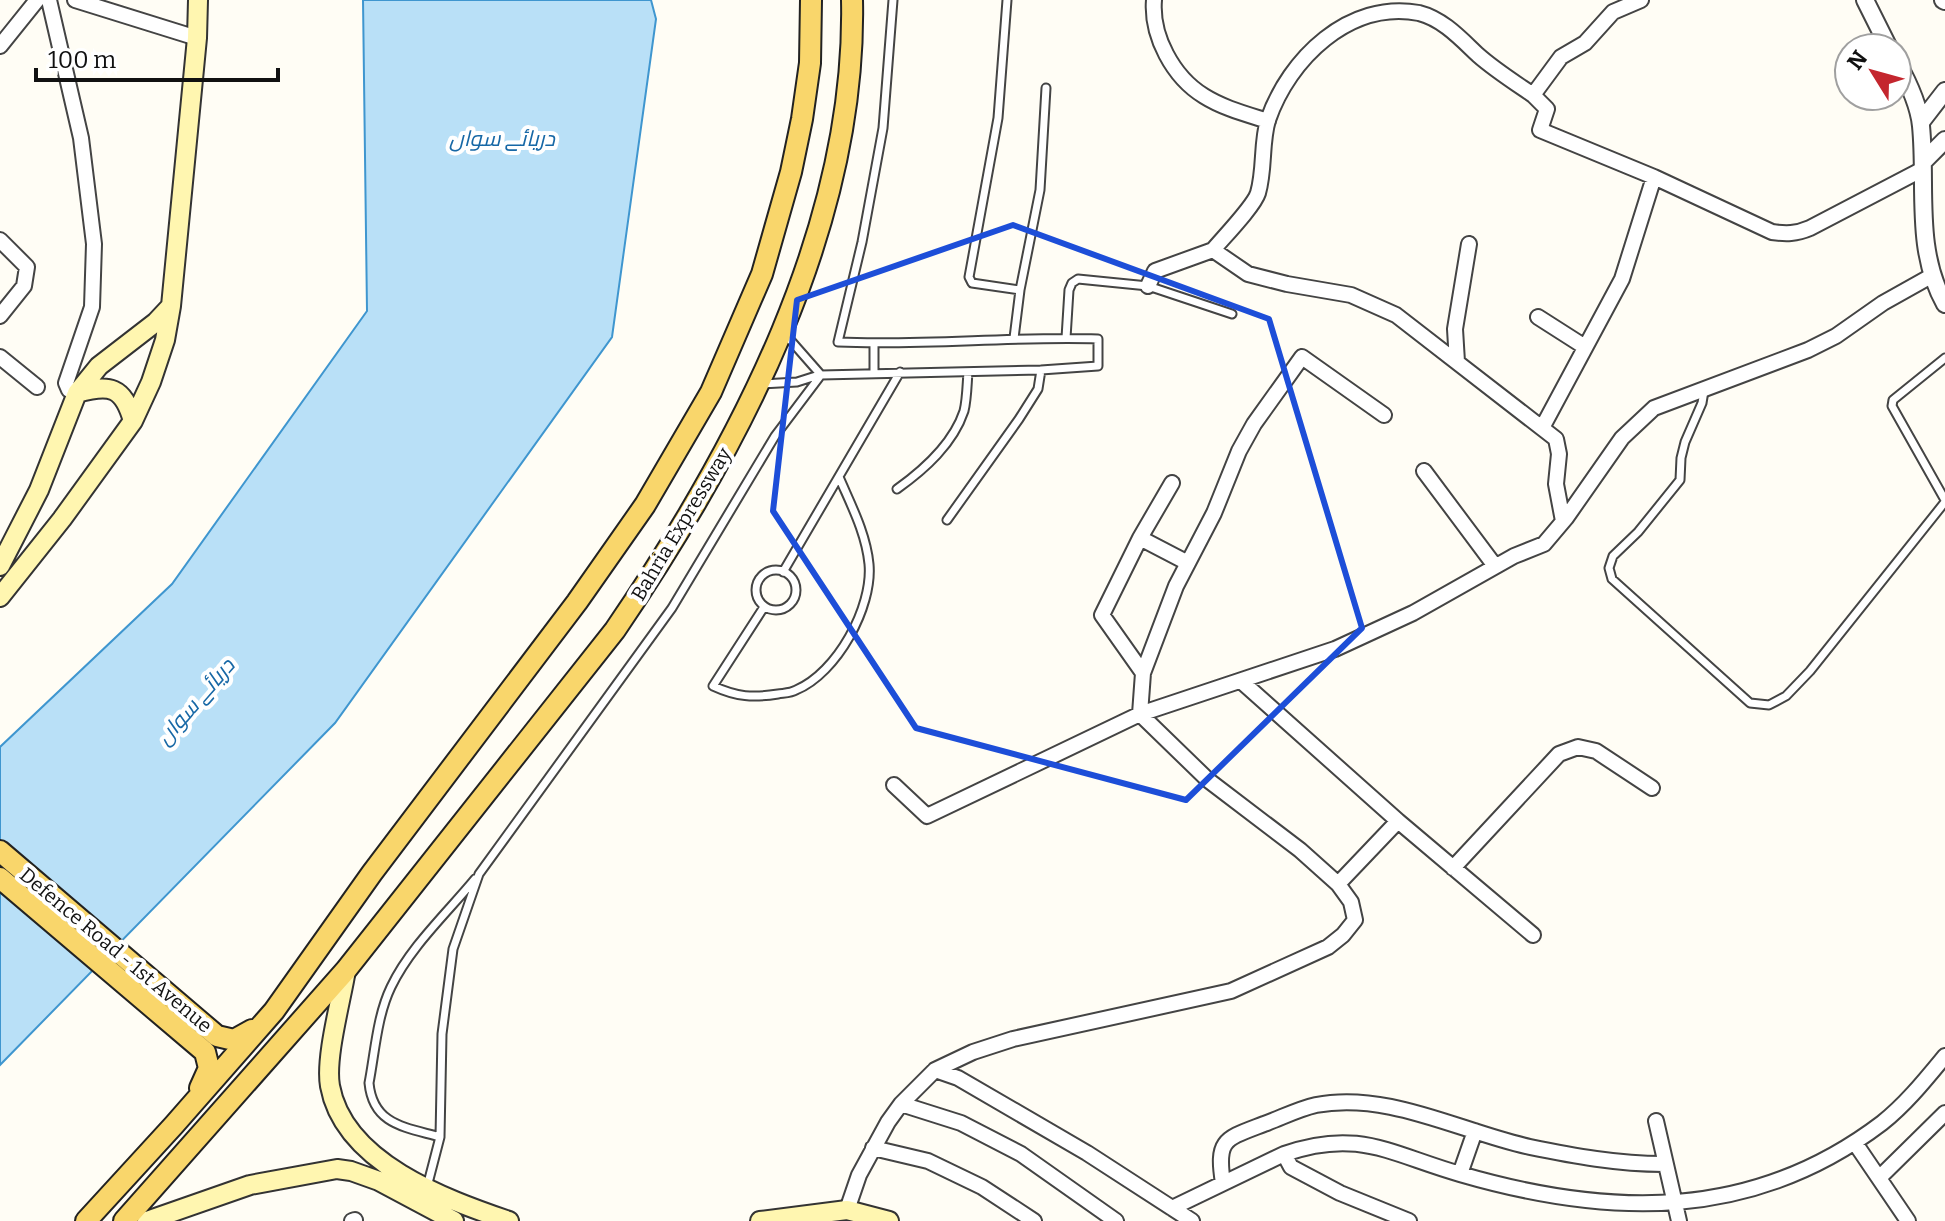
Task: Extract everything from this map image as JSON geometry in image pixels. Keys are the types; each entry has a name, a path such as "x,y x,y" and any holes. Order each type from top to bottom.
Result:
{"main road":[{"path":"0,597 133,421 151,382 165,340 171,306 198,0"},
{"name":"Bahria Expressway","path":"274,1011 372,873 609,558 645,505 711,392 762,274 791,172 810,63 811,0"},
{"name":"Bahria Expressway","path":"124,1221 346,970 615,630 646,585 715,468 759,384 812,249 832,178 843,117 853,24 852,0"},
{"path":"0,566 39,490 77,393 99,366 156,322 171,306"},
{"path":"77,393 106,388 116,391 125,398 133,421"},
{"name":"Defence Road - 1st Avenue","path":"0,851 211,1044"},
{"name":"Defence Road - 1st Avenue","path":"0,878 211,1044"},
{"path":"346,970 332,1051 330,1086 346,1127 365,1150 396,1171 469,1207 509,1221"},
{"path":"86,1221 274,1011"},
{"name":"Defence Road - 1st Avenue","path":"211,1044 244,1036 274,1011"},
{"name":"Defence Road - 1st Avenue","path":"174,1125 204,1082 211,1044"},
{"path":"147,1221 250,1185 337,1169 379,1181 425,1215 454,1221"},
{"path":"760,1221 847,1210 889,1221"}],"street":[{"path":"0,46 5,28 37,0"},
{"path":"49,0 81,138 94,244 92,307 66,383 69,390 77,393"},
{"path":"75,0 197,38"},
{"path":"1154,0 1153,12 1162,46 1179,73 1202,95 1268,121"},
{"path":"1533,95 1561,57 1585,43 1613,12 1641,0"},
{"path":"1865,0 1881,32"},
{"path":"1148,286 1155,271 1213,250 1258,196 1268,121 1288,77 1326,35 1351,18 1370,12 1418,6 1456,33 1547,109 1540,130 1654,177 1772,232 1797,233 1810,228 1923,166 1945,140"},
{"path":"1921,122 1945,91"},
{"path":"1913,99 1921,122 1924,232 1933,275 1945,304"},
{"path":"1542,428 1622,279 1654,177"},
{"path":"0,240 27,267 24,286 0,316"},
{"path":"1457,362 1455,329 1469,244"},
{"path":"1213,250 1248,274 1351,295 1396,315 1457,362 1556,439 1559,454 1556,484 1563,521"},
{"path":"894,785 927,816 1140,714 1335,649 1413,613 1495,566 1544,544 1632,427 1654,408 1836,336 1883,303 1933,275"},
{"path":"1538,317 1585,347"},
{"path":"0,357 37,387"},
{"path":"1140,714 1143,673 1176,586 1214,513 1239,451 1254,424 1302,357 1384,415"},
{"path":"1424,471 1495,566"},
{"path":"1143,673 1102,615 1140,538 1172,483"},
{"path":"1140,538 1188,563"},
{"path":"1241,681 1398,821 1533,935"},
{"path":"847,1210 859,1175 873,1148 901,1104 935,1070 973,1052 1013,1039 1231,991 1328,947 1355,920 1351,902 1338,884 1300,850 1208,780 1140,714"},
{"path":"1453,868 1559,754 1578,747 1596,751 1652,788"},
{"path":"1338,884 1398,821"},
{"path":"1172,1208 1284,1154 1321,1143 1344,1142 1370,1145 1460,1174 1579,1201 1641,1207 1674,1206 1735,1196 1772,1185 1822,1163 1855,1143 1884,1122 1945,1056"},
{"path":"935,1070 958,1078 1074,1146 1192,1221"},
{"path":"1223,1183 1219,1159 1220,1151 1228,1140 1313,1105 1338,1102 1382,1106 1528,1146 1599,1160 1663,1164"},
{"path":"901,1104 961,1123 1021,1154 1116,1221"},
{"path":"1879,1178 1945,1113"},
{"path":"1656,1121 1663,1164 1679,1221"},
{"path":"1460,1174 1475,1131"},
{"path":"1855,1143 1908,1221"},
{"path":"873,1148 928,1161 982,1187 1034,1221"},
{"path":"1284,1154 1291,1167 1340,1193 1409,1221"}],"lane":[{"path":"759,384 797,382 821,375 1098,366 1098,339 838,342 862,242 883,128 893,0"},
{"path":"1007,0 998,118 969,277 972,283 1020,290"},
{"path":"1014,338 1040,190 1046,88"},
{"path":"1066,338 1069,290 1078,279 1148,286 1232,314"},
{"path":"782,331 821,375"},
{"path":"874,343 874,373"},
{"path":"1704,388 1702,403 1683,450 1680,480 1638,532 1613,556 1609,568 1612,579 1750,703 1769,705 1786,696 1810,671 1945,501 1892,406 1893,400 1945,358"},
{"path":"947,520 1038,389 1041,370"},
{"path":"783,572 900,372"},
{"path":"897,489 928,464 956,429 964,409 968,372"},
{"path":"440,1137 386,1119 377,1111 370,1096 369,1083 385,1003 392,985 417,949 479,874 672,608 775,436 821,375"},
{"path":"764,607 713,686 750,698 796,691 818,676 853,630 868,595 869,565 865,541 839,477"},
{"path":"767,572 783,572 794,581 796,592 785,609 774,611 764,607 757,599 755,589 758,579 767,572"},
{"path":"425,1215 427,1187 440,1137 442,1034 453,949 479,874"}],"highlighted area":[{"path":"1013,225 1269,319 1362,628 1186,800 916,728 773,511 797,300"}],"water":[{"name":"دریائے سواں","path":"363,0 651,0 656,19 612,337 335,723 0,1065 0,747 172,584 367,311"}]}
